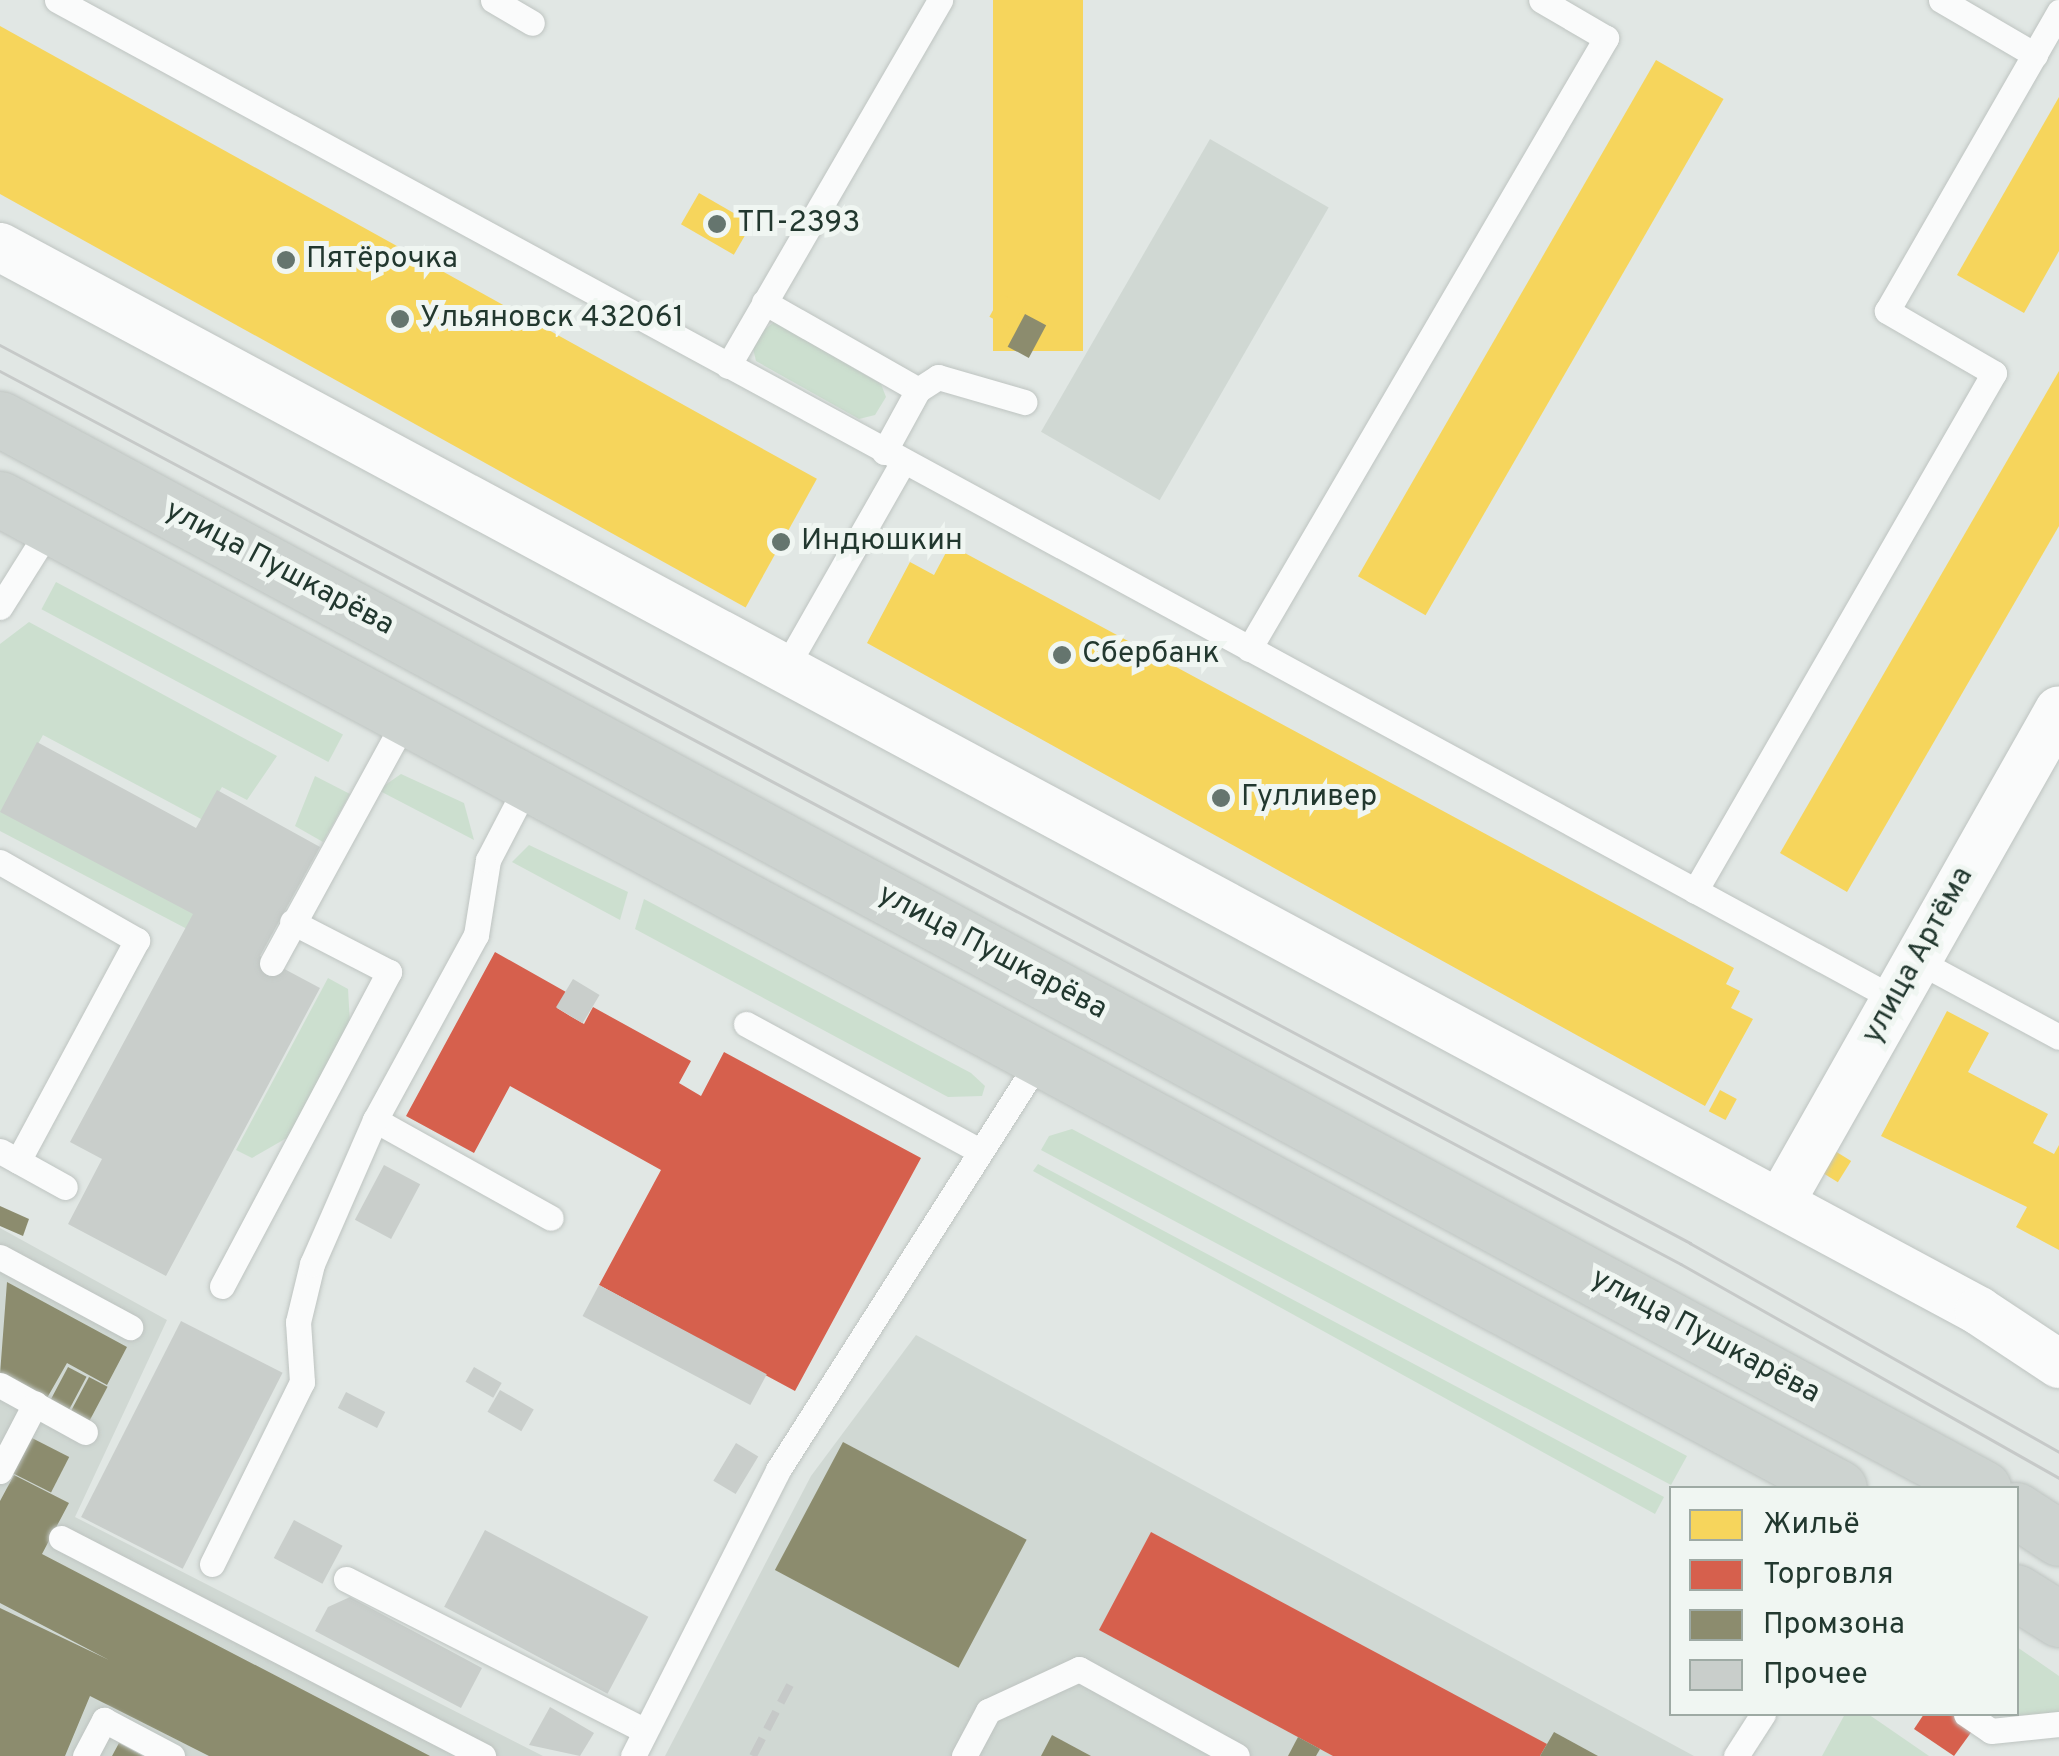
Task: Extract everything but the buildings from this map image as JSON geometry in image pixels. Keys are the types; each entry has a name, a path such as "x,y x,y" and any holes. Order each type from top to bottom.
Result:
{"main road":[{"name":"улица Пушкарёва","path":"0,420 1076,998 1905,1469 1974,1486"},
{"path":"0,500 1835,1486"},
{"path":"406,718 442,656"},
{"path":"528,783 563,722"},
{"path":"1040,1058 1076,998"},
{"path":"2019,1512 2059,1538"},
{"path":"2019,1594 2059,1619"}],"street":[{"path":"0,247 782,674 1780,1203 2059,1364"},
{"name":"улица Артёма","path":"1780,1203 2059,710"}],"lane":[{"path":"57,0 1695,890 1905,979 2059,1037"},
{"path":"493,0 532,23"},
{"path":"728,366 940,0"},
{"path":"1942,0 2034,55"},
{"path":"1249,649 1606,38 1544,1"},
{"path":"1695,890 1994,372 1888,311 2059,12"},
{"path":"764,302 918,390"},
{"path":"782,674 893,457 918,390 938,377 1024,402"},
{"path":"0,607 50,526"},
{"path":"272,963 406,718"},
{"path":"212,1564 302,1382 298,1322 312,1264 375,1120 476,934 488,860 528,783"},
{"path":"0,862 137,940 9,1156 65,1187"},
{"path":"222,1286 389,972 292,922"},
{"path":"746,1024 978,1150"},
{"path":"633,1756 778,1470 1040,1058"},
{"path":"375,1120 551,1218"},
{"path":"0,1258 130,1326"},
{"path":"0,1385 85,1432"},
{"path":"0,1471 35,1404"},
{"path":"62,1538 483,1756"},
{"path":"346,1580 644,1730"},
{"path":"964,1756 988,1711 1079,1669 1237,1756"},
{"path":"1736,1756 1762,1716"},
{"path":"1969,1716 1991,1731 2059,1724"},
{"path":"85,1756 104,1720 172,1756"}],"shaded area":[{"path":"1210,139 1329,208 1160,500 1041,432"},
{"path":"0,1228 167,1320 75,1517 543,1756 0,1756"},
{"path":"916,1335 1694,1756 665,1756 811,1476"}],"green space":[{"path":"774,322 881,384 886,397 875,415 859,419 756,361 751,340"},
{"path":"56,582 343,735 328,762 41,609"},
{"path":"29,622 277,756 247,800 222,787 203,820 43,735 6,803 201,908 189,930 0,831 0,644"},
{"path":"401,774 464,803 474,840 378,790"},
{"path":"315,776 350,794 323,842 295,826"},
{"path":"529,845 628,892 620,920 512,862"},
{"path":"644,899 971,1073 985,1086 982,1096 948,1097 635,929"},
{"path":"328,978 348,989 350,1024 292,1135 252,1158 236,1150"},
{"path":"1072,1129 1687,1456 1671,1485 1041,1150 1049,1136"},
{"path":"1038,1164 1664,1497 1655,1514 1033,1171"},
{"path":"2019,1648 2059,1676 2059,1717 2019,1715"},
{"path":"1844,1716 1871,1716 1929,1756 1822,1756"}],"tram line":[{"path":"0,345 1690,1243 2059,1452"},
{"path":"0,371 1681,1264 2059,1478"}],"railway":[{"path":"753,1756 792,1681"}],"place":[{"name":"ТП-2393","path":"717,224"},
{"name":"Пятёрочка","path":"286,260"},
{"name":"Ульяновск 432061","path":"400,319"},
{"name":"Индюшкин","path":"781,542"},
{"name":"Сбербанк","path":"1062,655"},
{"name":"Гулливер","path":"1221,798"}]}
